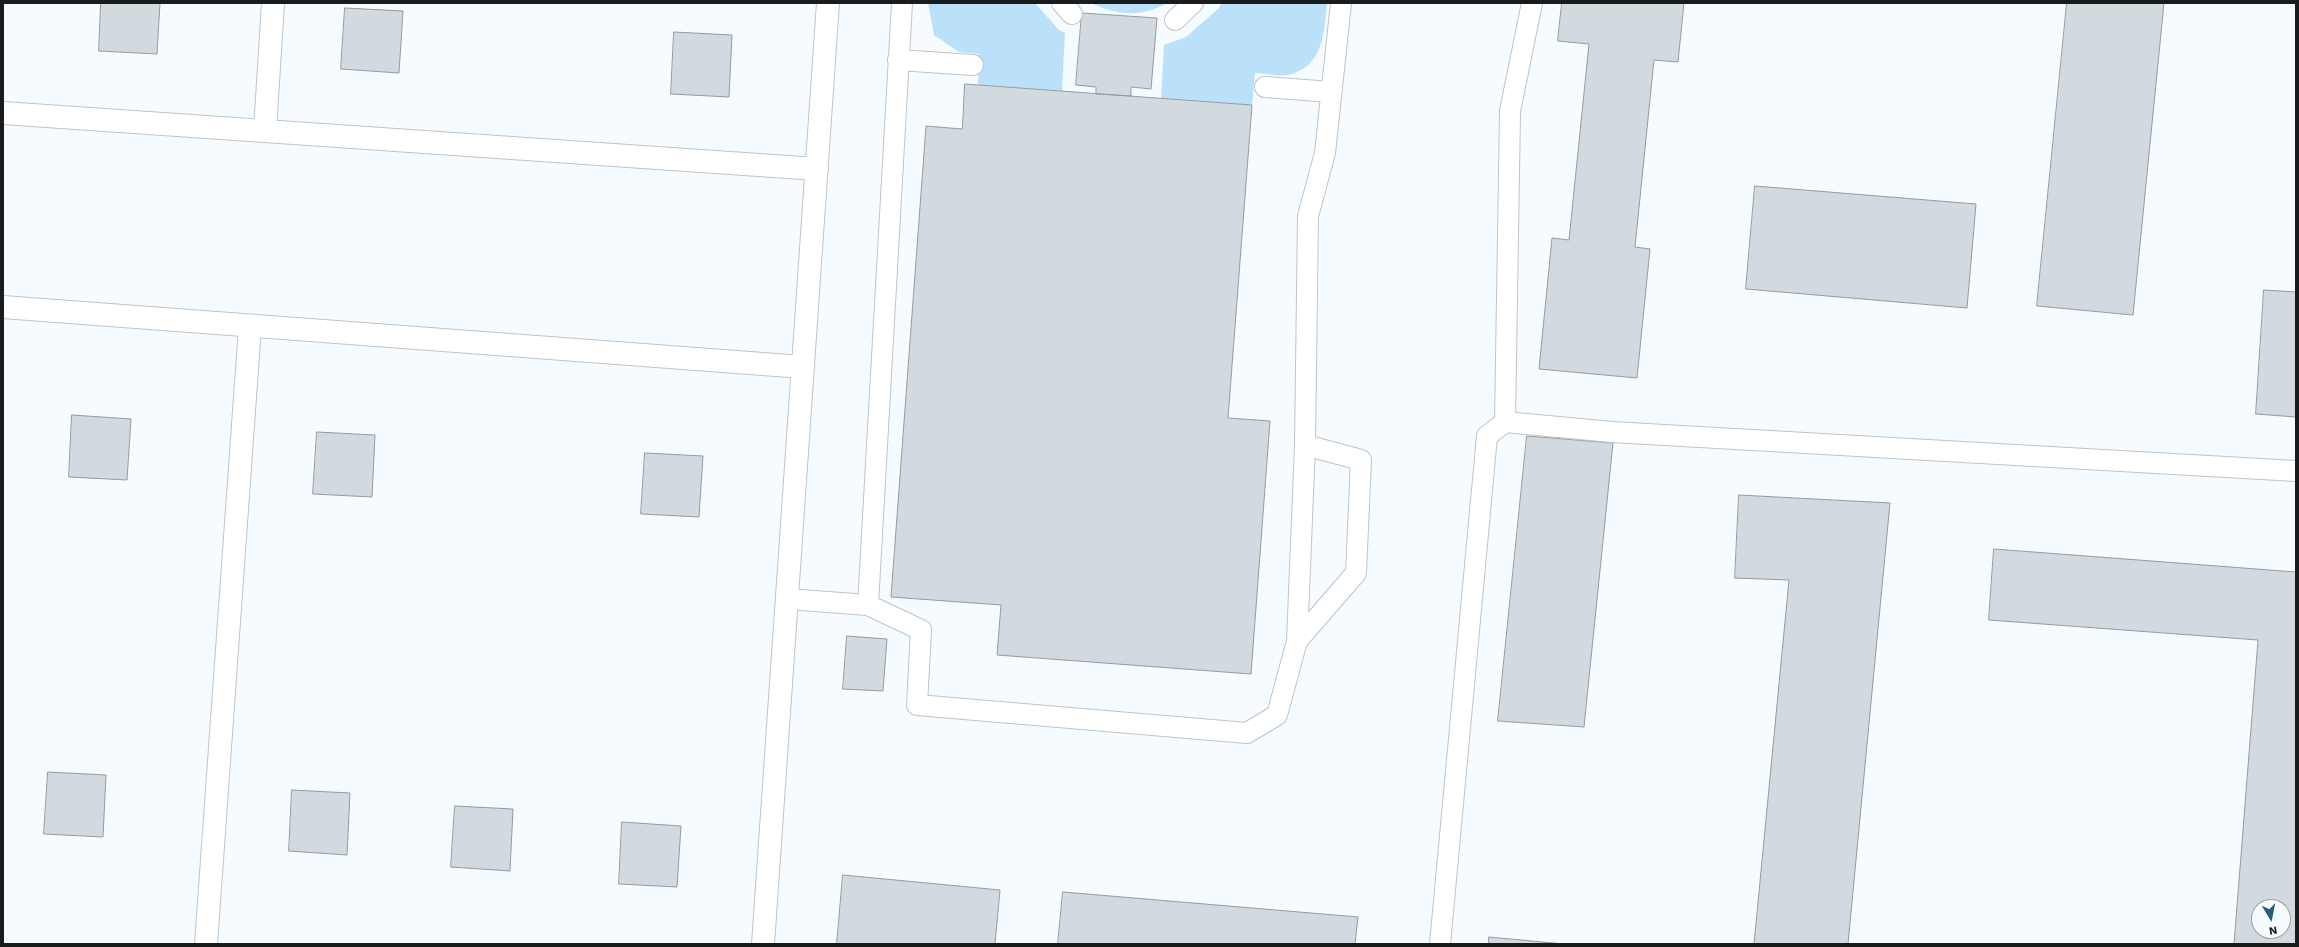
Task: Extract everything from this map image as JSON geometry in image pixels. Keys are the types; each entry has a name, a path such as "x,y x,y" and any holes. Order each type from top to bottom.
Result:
{"street":[{"path":"265,130 273,3"},
{"path":"763,944 828,3"},
{"path":"3,113 817,169"},
{"path":"3,307 250,327 803,367"},
{"path":"206,944 250,327"}],"lane":[{"path":"868,605 902,3"},
{"path":"1175,20 1194,3"},
{"path":"787,599 868,605 921,630 917,706 1246,733 1277,715 1297,641 1305,445 1308,216 1325,153 1341,3"},
{"path":"1506,422 1510,111 1532,3"},
{"path":"898,60 973,65"},
{"path":"1265,87 1331,92"},
{"path":"1440,944 1487,436 1506,422 1612,432 2296,471"},
{"path":"1297,641 1356,573 1361,460 1305,445"}],"shaded area":[{"path":"928,3 1035,3 1059,30 1065,33 1062,91 978,85 979,54 959,52 934,35"},
{"path":"1091,3 1167,3 1148,11 1129,13 1110,10"},
{"path":"1221,3 1327,3 1325,25 1320,47 1309,64 1300,71 1280,76 1255,73 1252,105 1161,98 1164,45 1186,37 1219,8"}],"building":[{"path":"101,3 160,3 157,54 99,51"},
{"path":"1562,3 1684,3 1678,62 1654,60 1635,247 1650,249 1637,378 1539,369 1552,238 1569,240 1589,44 1558,41"},
{"path":"2067,3 2164,3 2133,315 2037,306"},
{"path":"345,8 403,11 399,73 341,69"},
{"path":"1082,13 1157,18 1151,89 1131,87 1131,96 1096,94 1096,87 1076,85"},
{"path":"674,32 732,35 729,97 671,94"},
{"path":"965,84 1252,105 1228,418 1270,421 1251,674 997,655 1001,605 891,597 926,126 962,129"},
{"path":"1755,186 1976,204 1967,308 1746,289"},
{"path":"2264,290 2296,292 2296,417 2256,414"},
{"path":"72,415 131,419 127,480 69,477"},
{"path":"317,432 375,435 372,497 313,494"},
{"path":"1527,436 1613,443 1584,727 1498,721"},
{"path":"645,453 703,456 699,517 641,514"},
{"path":"1739,495 1890,503 1848,944 1754,944 1789,580 1735,578"},
{"path":"1994,549 2296,572 2296,944 2234,944 2258,640 1989,620"},
{"path":"847,636 887,639 883,691 843,689"},
{"path":"48,772 106,775 103,837 44,834"},
{"path":"292,790 350,793 347,855 289,851"},
{"path":"455,806 513,809 510,871 451,867"},
{"path":"622,822 681,826 677,887 619,884"},
{"path":"843,875 1000,890 995,944 837,944"},
{"path":"1063,892 1358,917 1355,944 1058,944"},
{"path":"1489,937 1564,944 1489,944"}]}
